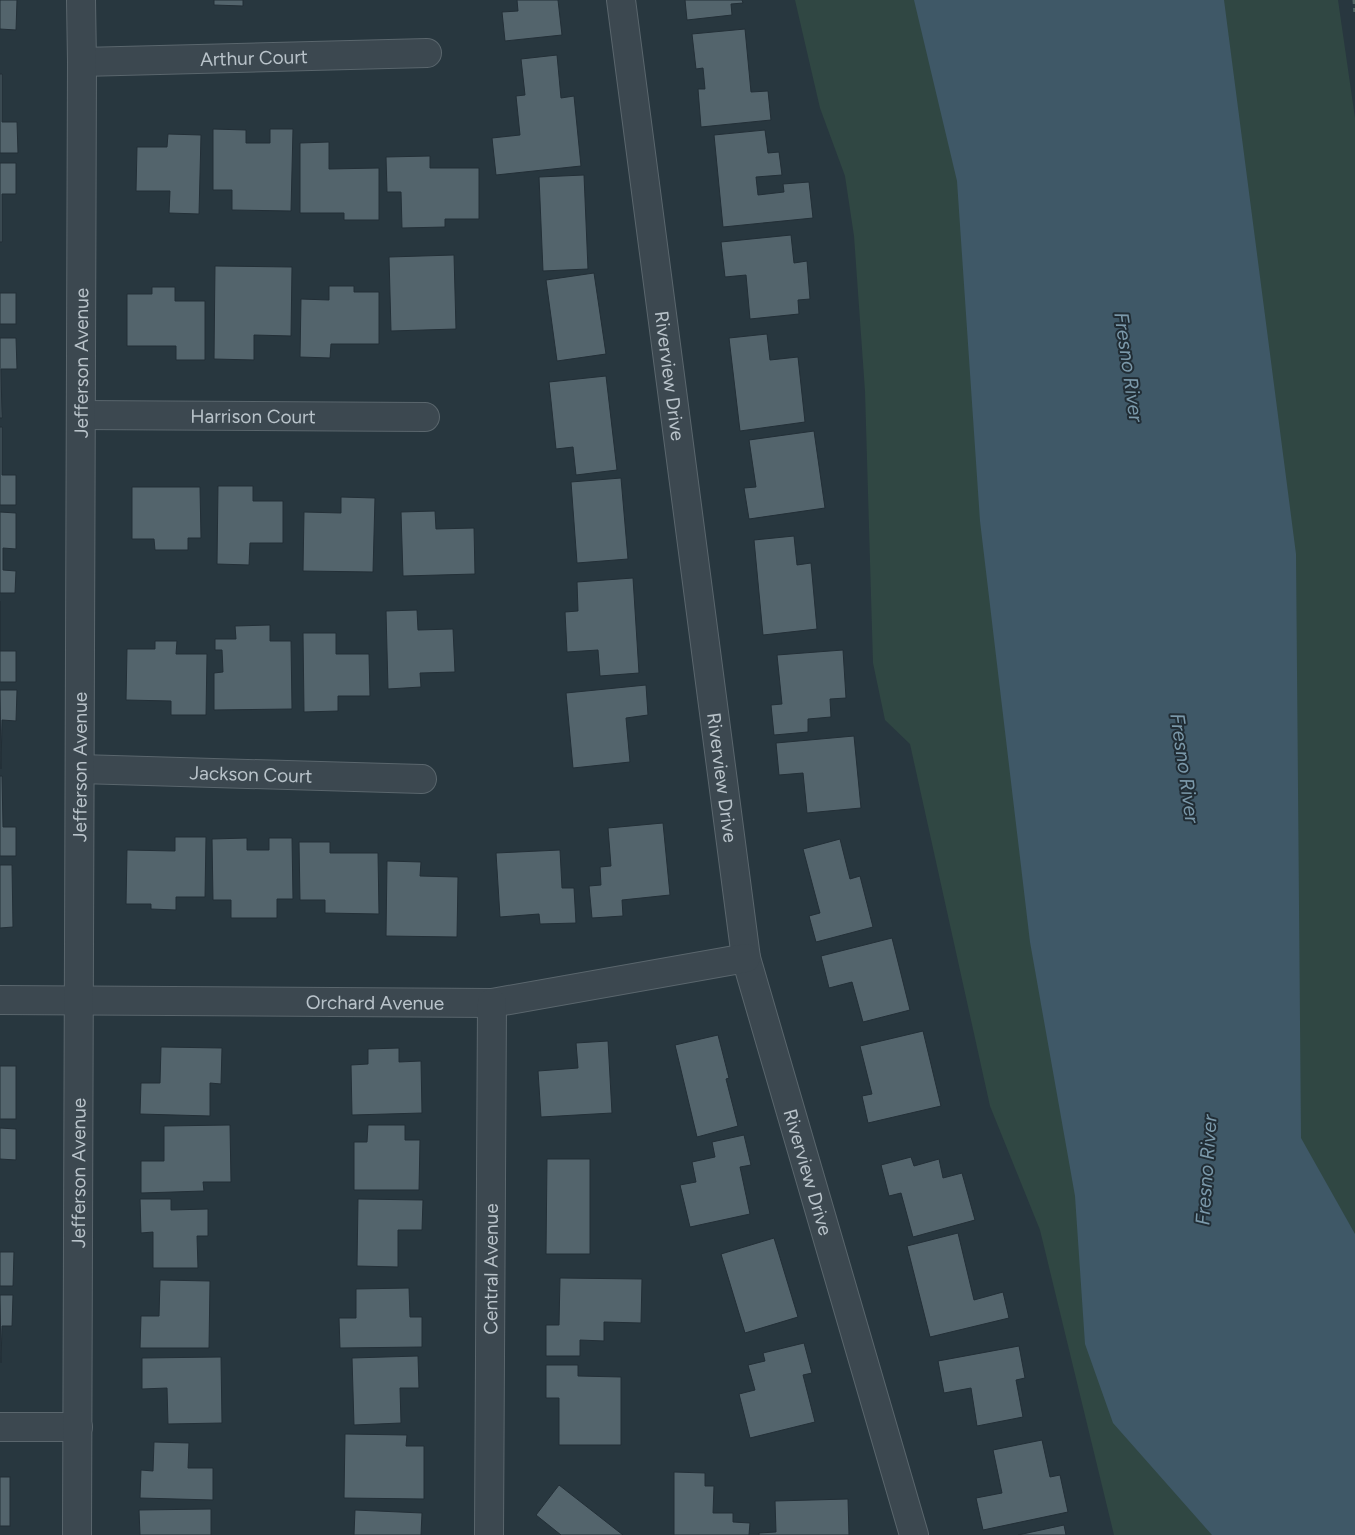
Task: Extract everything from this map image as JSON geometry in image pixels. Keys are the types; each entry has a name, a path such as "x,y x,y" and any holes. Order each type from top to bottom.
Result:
{"street":[{"name":"Jefferson Avenue","path":"77,1535 81,0"},
{"name":"Riverview Drive","path":"621,0 746,958 914,1535"},
{"name":"Arthur Court","path":"82,62 427,53"},
{"name":"Harrison Court","path":"81,415 425,416"},
{"name":"Jackson Court","path":"80,769 422,779"},
{"name":"Orchard Avenue","path":"0,1000 492,1003 746,958"},
{"name":"Central Avenue","path":"489,1535 492,1003"},
{"path":"0,1427 78,1427"}],"path":[{"path":"1354,0 1355,15"}],"green space":[{"path":"795,0 1338,0 1355,118 1355,1535 1114,1535 1040,1230 990,1106 910,744 885,720 873,663 865,391 854,236 845,176 820,108"}],"water":[{"name":"Fresno River","path":"914,0 1224,0 1296,554 1301,1138 1355,1234 1355,1535 1212,1535 1113,1423 1085,1344 1075,1196 1030,942 980,521 957,181"}],"building":[{"path":"0,0 17,0 16,30 0,29"},
{"path":"214,0 243,0 243,6 214,5"},
{"path":"517,0 558,0 562,35 505,41 502,12 518,11"},
{"path":"685,0 742,0 743,3 731,4 732,15 687,20"},
{"path":"745,29 751,92 768,91 771,120 701,127 698,89 705,89 703,68 696,69 692,34"},
{"path":"557,55 561,98 574,96 581,166 496,175 492,138 520,135 516,96 525,95 521,59"},
{"path":"0,74 2,74 2,122 17,122 18,153 0,153"},
{"path":"213,129 246,130 246,143 270,143 270,129 293,129 291,211 232,210 232,190 213,190"},
{"path":"765,130 768,153 779,152 782,175 756,177 758,195 784,192 783,184 809,182 813,218 723,227 714,135"},
{"path":"168,134 201,135 199,214 169,213 170,191 136,191 137,147 167,147"},
{"path":"329,142 329,169 379,168 379,220 344,220 344,213 300,213 300,143"},
{"path":"430,156 430,168 479,168 479,219 445,219 445,227 402,228 401,192 387,192 386,157"},
{"path":"0,163 16,163 16,194 2,194 2,242 0,242"},
{"path":"584,175 588,269 543,271 539,177"},
{"path":"791,235 794,263 807,261 810,299 798,300 799,314 750,319 746,275 725,277 721,242"},
{"path":"454,255 456,329 391,331 389,257"},
{"path":"215,266 292,267 291,336 254,335 254,360 214,359"},
{"path":"594,273 606,354 557,361 546,280"},
{"path":"329,286 354,286 354,292 379,292 379,344 331,344 330,358 300,357 301,299 329,300"},
{"path":"152,287 175,287 175,301 205,301 205,360 176,360 176,346 127,346 127,294 152,294"},
{"path":"0,293 16,293 16,324 0,324"},
{"path":"767,334 770,360 798,357 805,422 740,431 729,338"},
{"path":"0,338 16,338 17,369 1,369 2,418 0,418"},
{"path":"606,376 617,470 576,475 573,447 556,449 549,382"},
{"path":"0,427 2,427 2,475 16,475 16,505 0,505"},
{"path":"814,431 825,508 749,519 744,488 756,487 749,440"},
{"path":"621,478 628,559 577,563 571,482"},
{"path":"218,486 253,486 253,501 283,501 283,543 250,543 249,565 217,564"},
{"path":"132,487 200,487 201,538 188,538 188,550 155,550 154,539 132,539"},
{"path":"341,497 375,498 373,572 303,571 304,512 341,513"},
{"path":"435,511 436,529 474,528 475,574 403,576 401,512"},
{"path":"0,512 16,513 16,549 3,548 3,570 16,571 15,593 0,593"},
{"path":"794,536 797,565 811,563 817,629 763,635 754,540"},
{"path":"633,578 639,673 600,676 598,650 567,652 565,612 578,611 577,582"},
{"path":"417,610 418,630 453,629 455,672 420,673 421,687 388,689 386,611"},
{"path":"270,625 270,641 291,641 292,709 214,710 214,673 223,672 222,650 215,650 215,639 236,639 235,626"},
{"path":"303,633 336,633 336,654 369,654 370,696 338,696 338,711 304,712"},
{"path":"155,641 177,641 176,654 207,654 206,715 171,715 171,701 126,700 127,649 155,649"},
{"path":"843,650 846,698 830,699 831,717 808,719 808,732 774,735 771,705 782,704 777,655"},
{"path":"0,651 16,651 16,682 0,682"},
{"path":"646,685 648,715 626,718 630,762 573,768 566,693"},
{"path":"0,690 17,690 16,721 2,720 1,769"},
{"path":"854,736 861,808 807,813 803,773 779,775 776,743"},
{"path":"0,776 2,776 3,827 16,827 16,856 0,856"},
{"path":"663,823 670,895 622,900 623,916 592,918 589,886 601,885 600,867 611,866 608,828"},
{"path":"175,837 206,837 205,897 176,897 176,910 151,909 151,904 126,904 127,850 175,851"},
{"path":"247,838 247,850 269,850 269,838 292,838 293,899 277,899 277,918 231,918 231,900 213,900 212,839"},
{"path":"840,839 850,879 860,876 873,927 816,942 809,916 820,913 803,849"},
{"path":"299,842 330,842 330,853 378,853 379,914 325,913 325,900 300,900"},
{"path":"560,850 562,888 574,888 576,923 540,924 539,914 500,917 496,853"},
{"path":"387,861 421,862 420,876 458,877 457,937 386,936"},
{"path":"0,865 12,865 13,927 0,928"},
{"path":"892,938 910,1010 863,1022 852,982 829,988 821,956"},
{"path":"923,1031 941,1106 868,1123 862,1096 872,1094 860,1046"},
{"path":"718,1035 729,1078 726,1079 738,1126 697,1137 675,1045"},
{"path":"608,1041 612,1113 541,1117 538,1071 578,1068 576,1043"},
{"path":"161,1047 222,1048 221,1084 210,1083 210,1116 140,1114 141,1083 160,1083"},
{"path":"399,1048 399,1062 421,1061 422,1113 352,1115 351,1065 368,1064 368,1049"},
{"path":"0,1066 16,1066 16,1119 0,1119"},
{"path":"230,1125 231,1182 203,1182 204,1191 141,1193 141,1161 164,1161 164,1126"},
{"path":"368,1125 405,1125 405,1140 420,1140 419,1190 354,1190 354,1142 367,1142"},
{"path":"0,1128 16,1129 16,1160 0,1159"},
{"path":"744,1135 751,1165 740,1167 750,1214 690,1227 680,1185 696,1182 692,1162 715,1157 712,1142"},
{"path":"911,1157 914,1166 939,1159 943,1178 962,1173 975,1220 913,1237 901,1193 889,1196 881,1165"},
{"path":"547,1159 590,1159 590,1254 546,1254"},
{"path":"140,1199 171,1199 171,1210 208,1209 208,1236 197,1236 198,1268 153,1268 153,1232 141,1233"},
{"path":"358,1199 423,1200 422,1230 398,1230 398,1267 357,1266"},
{"path":"958,1233 974,1300 1003,1292 1009,1318 930,1337 907,1246"},
{"path":"774,1238 798,1317 745,1333 721,1254"},
{"path":"0,1252 14,1252 13,1286 0,1286"},
{"path":"560,1278 642,1279 641,1323 604,1322 604,1341 580,1340 580,1356 546,1356 546,1325 559,1325"},
{"path":"160,1280 210,1281 209,1348 140,1348 141,1316 159,1316"},
{"path":"409,1288 410,1317 422,1317 422,1347 340,1348 339,1318 356,1318 356,1289"},
{"path":"0,1295 13,1295 12,1326 2,1326 1,1363"},
{"path":"804,1343 812,1373 803,1375 815,1422 750,1438 739,1394 755,1390 748,1365 765,1361 763,1353"},
{"path":"1019,1346 1025,1378 1016,1380 1023,1417 977,1426 971,1388 944,1393 938,1361"},
{"path":"418,1356 419,1388 400,1388 401,1423 354,1425 352,1358"},
{"path":"221,1357 222,1423 168,1424 167,1388 142,1389 142,1358"},
{"path":"546,1365 578,1365 578,1376 621,1377 621,1445 559,1445 559,1398 546,1398"},
{"path":"345,1434 407,1435 406,1446 424,1446 424,1499 344,1498"},
{"path":"1042,1440 1050,1477 1060,1475 1068,1512 983,1530 976,1498 1002,1493 993,1450"},
{"path":"154,1442 189,1443 188,1468 213,1468 213,1500 140,1498 141,1470 153,1471"},
{"path":"674,1472 705,1473 705,1486 714,1486 713,1513 733,1513 733,1522 750,1523 749,1535 674,1535"},
{"path":"0,1477 10,1477 10,1526 0,1526"},
{"path":"559,1485 623,1535 561,1535 536,1515"},
{"path":"848,1499 849,1535 759,1535 759,1533 776,1532 775,1501"},
{"path":"211,1509 211,1535 140,1535 139,1510"},
{"path":"355,1510 422,1513 421,1535 354,1535"},
{"path":"1064,1525 1066,1535 1018,1535"}]}
